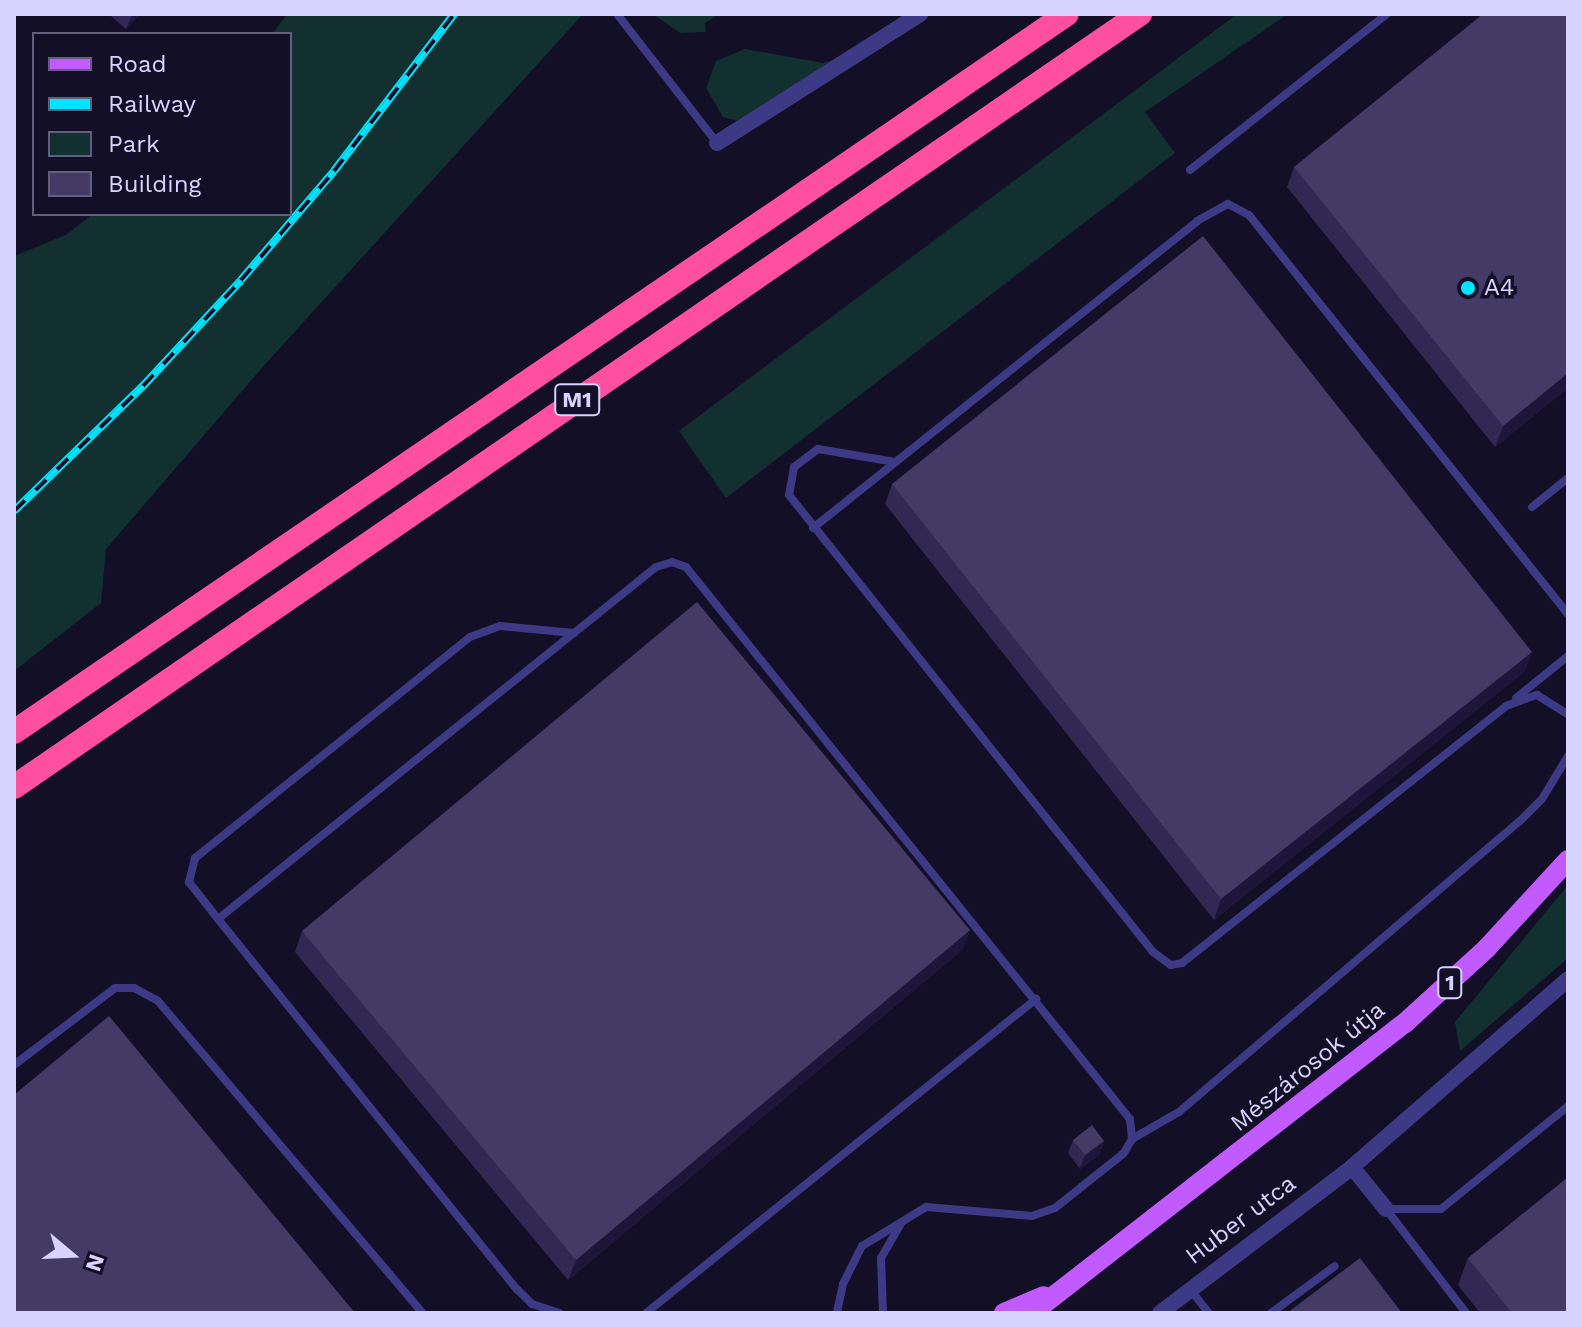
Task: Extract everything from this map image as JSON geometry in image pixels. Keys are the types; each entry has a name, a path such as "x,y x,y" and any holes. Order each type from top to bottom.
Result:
{"highway":[{"name":"M1","path":"14,732 1067,14"},
{"name":"M1","path":"14,787 1140,14"}],"main road":[{"name":"Mészárosok útja","path":"1032,1313 1195,1191 1394,1032 1487,948 1568,860"},
{"name":"Mészárosok útja","path":"1004,1313 1059,1290"}],"street":[{"path":"717,143 920,14"},
{"name":"Huber utca","path":"1160,1313 1352,1167 1568,979"},
{"path":"1352,1167 1386,1209"}],"lane":[{"path":"617,14 717,143"},
{"path":"1190,170 1387,14"},
{"path":"813,528 1197,221 1228,204 1249,215 1568,614"},
{"path":"895,462 818,449 804,455 788,480 789,495 1153,952 1171,965 1182,963 1568,656"},
{"path":"1532,507 1568,478"},
{"path":"218,919 656,567 672,562 686,567 1121,1104 1130,1119 1132,1139"},
{"path":"560,1313 532,1304 517,1289 189,882 188,869 195,858 470,637 500,626 574,633"},
{"path":"1506,706 1537,695 1568,714"},
{"path":"837,1313 843,1284 862,1246 926,1207 1032,1216 1055,1208 1124,1153 1132,1139 1179,1112 1520,821 1542,799 1568,756"},
{"path":"14,1065 115,988 134,988 158,1001 423,1313"},
{"path":"646,1313 1036,999"},
{"path":"1386,1209 1441,1209 1568,1106"},
{"path":"1386,1209 1466,1313"},
{"path":"883,1313 881,1258 902,1221"},
{"path":"1271,1313 1335,1266"},
{"path":"1190,1289 1209,1313"}],"green space":[{"path":"287,14 583,14 260,370 106,549 101,603 14,671 14,256 66,235 90,216 292,216 292,32 274,32"},
{"path":"653,14 719,14 705,23 706,32 680,33"},
{"path":"1237,14 1288,14 1145,112 1175,153 726,498 679,431"},
{"path":"745,49 823,63 846,56 742,122 723,117 706,88 716,61"},
{"path":"1568,885 1568,958 1460,1051 1455,1022"}],"building":[{"name":"A4","path":"1483,14 1568,14 1568,373 1503,426 1294,167"},
{"path":"1203,236 1532,652 1221,899 892,484"},
{"path":"697,602 970,930 576,1260 302,931"},
{"path":"109,1016 355,1313 14,1313 14,1095"},
{"path":"1092,1125 1104,1141 1085,1155 1073,1140"},
{"path":"1568,1177 1568,1313 1512,1313 1468,1258"},
{"path":"1360,1258 1402,1313 1287,1313"}],"railway":[{"path":"14,511 143,386 241,280 334,171 454,14"}],"place":[{"name":"A4","path":"1468,288"}]}
